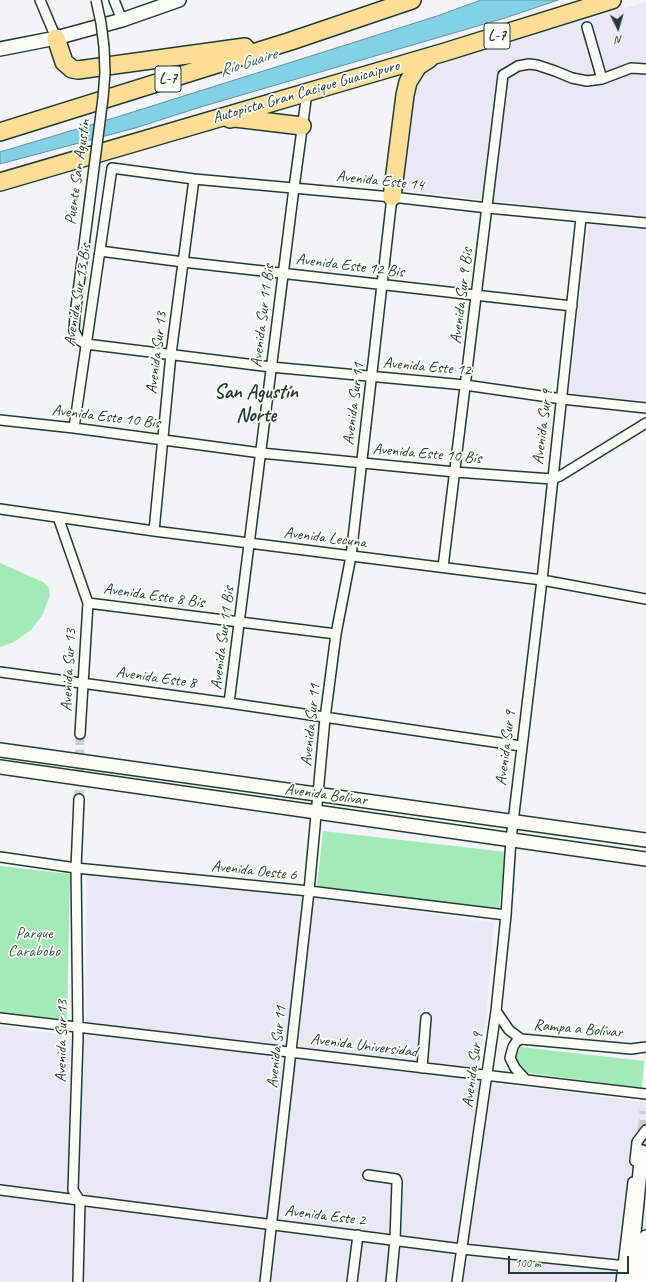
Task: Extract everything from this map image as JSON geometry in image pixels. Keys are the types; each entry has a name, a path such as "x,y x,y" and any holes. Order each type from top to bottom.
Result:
{"highway":[{"name":"L-7","path":"0,132 291,41 412,0"},
{"name":"Autopista Gran Cacique Guaicaipuro","path":"0,182 445,52 612,0"},
{"path":"56,38 64,62 72,69 78,70 291,41"},
{"path":"392,196 408,82 418,66 445,52"},
{"path":"202,122 235,118 302,126"}],"main road":[{"path":"0,49 56,38 122,20 176,0"},
{"name":"Avenida Bolívar","path":"0,750 646,840"},
{"name":"Avenida Bolívar","path":"0,767 646,859"},
{"path":"640,1147 639,1268 641,1282"},
{"path":"629,1282 639,1268 646,1237"},
{"path":"622,1282 639,1268"}],"street":[{"path":"40,0 56,38"},
{"name":"Puente San Agustín","path":"86,344 79,340 74,331 105,73 104,47 96,0"},
{"path":"114,0 122,20"},
{"path":"587,27 602,79 631,68 646,69"},
{"name":"Avenida Sur 9 Bis","path":"444,568 503,75 518,66 529,64 537,65 572,78 587,81 602,79"},
{"name":"Avenida Sur 11 Bis","path":"229,703 306,100"},
{"name":"Avenida Este 14","path":"112,168 194,179 392,196 581,218 646,223"},
{"name":"Avenida Sur 13 Bis","path":"74,428 112,168"},
{"name":"Avenida Sur 13","path":"154,531 171,354 194,179"},
{"name":"Avenida Sur 11","path":"265,1282 292,1052 326,718 336,634 351,556 392,196"},
{"name":"Avenida Sur 9","path":"457,1282 496,1011 506,915 511,839 542,580 581,218"},
{"name":"Avenida Este 12 Bis","path":"100,250 184,262 572,306"},
{"name":"Avenida Este 12","path":"86,344 271,367 465,385 562,399 646,408"},
{"name":"Avenida Este 10 Bis","path":"0,420 362,463 552,479"},
{"path":"552,479 560,476 646,423"},
{"name":"Avenida Lecuna","path":"0,509 58,516 154,531 542,580 646,599"},
{"name":"Avenida Sur 13","path":"58,516 88,603 80,734"},
{"name":"Avenida Este 8 Bis","path":"88,603 336,634"},
{"name":"Avenida Este 8","path":"0,672 229,703 521,746"},
{"name":"Avenida Sur 13","path":"78,1282 80,1201 73,1190 78,1027 76,868 79,799"},
{"name":"Avenida Oeste 6","path":"0,857 76,868 309,891 506,915"},
{"name":"Rampa a Bolívar","path":"496,1011 509,1030 521,1039 631,1049 646,1047"},
{"name":"Avenida Universidad","path":"0,1018 646,1094"},
{"path":"422,1068 426,1018"},
{"path":"521,1039 516,1042 513,1047 510,1058 515,1068 526,1080"},
{"path":"631,1092 646,1098"},
{"path":"639,1268 626,1241 640,1147 646,1130"},
{"path":"640,1147 646,1134"},
{"path":"368,1176 396,1179 397,1182 395,1240 390,1282"},
{"name":"Avenida Este 2","path":"0,1190 272,1225 639,1268"},
{"path":"352,1282 358,1235"}],"shaded area":[{"path":"646,2 646,401 569,393 590,212 400,190 415,78 423,66"},
{"path":"87,868 494,923 485,1029 476,1081 646,1102 646,1282 0,1282 0,1026 86,1038"}],"green space":[{"path":"0,563 43,582 49,588 50,595 43,614 31,630 14,642 0,647"},
{"path":"323,831 506,852 499,908 317,887"},
{"name":"Parque Carabobo","path":"0,866 70,874 67,1020 0,1012"},
{"path":"521,1047 644,1061 642,1088 521,1072 516,1067 516,1059 517,1053"}],"water":[{"path":"481,0 558,0 505,18 204,106 135,128 0,164 0,152 333,49 437,16"}],"tunnel":[{"path":"79,799 80,734"},
{"path":"642,1152 646,1111"}],"district":[{"name":"San Agustín Norte","path":"256,404"}],"water label":[{"name":"Río Guaire","path":"248,63"}]}
